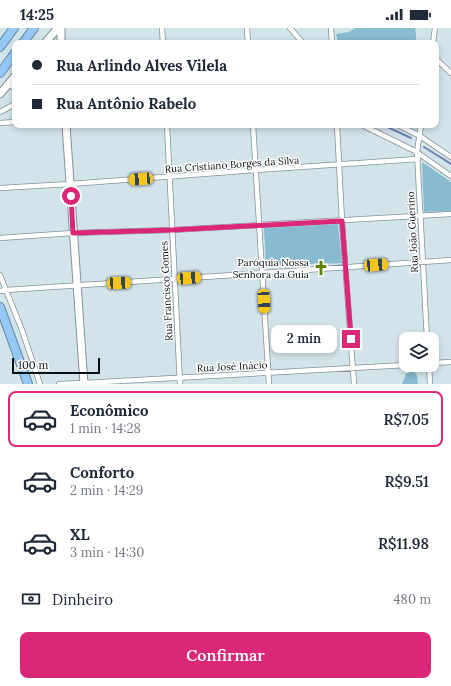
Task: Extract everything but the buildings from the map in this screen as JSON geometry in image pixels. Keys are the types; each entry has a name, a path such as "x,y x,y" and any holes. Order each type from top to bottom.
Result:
{"highway":[{"path":"0,47 14,28"},
{"path":"25,40 34,28"},
{"path":"0,73 12,57"},
{"path":"0,307 28,384"}],"street":[{"path":"48,40 60,28"},
{"path":"60,28 61,40"},
{"path":"162,28 163,40"},
{"path":"247,28 248,40"},
{"path":"290,28 300,40"},
{"path":"331,28 332,40"},
{"path":"433,40 435,28"},
{"path":"439,62 451,73"},
{"path":"0,94 12,80"},
{"path":"9,83 12,86"},
{"path":"0,112 12,106"},
{"path":"0,123 12,122"},
{"path":"66,128 84,384"},
{"name":"Rua Francisco Gomes","path":"167,128 180,384"},
{"path":"253,128 269,384"},
{"path":"337,128 342,221 354,384"},
{"path":"368,128 417,152 451,176"},
{"path":"404,128 420,136 451,157"},
{"name":"Rua João Guerino","path":"421,128 417,152 427,332"},
{"name":"Rua Cristiano Borges da Silva","path":"0,188 418,159"},
{"path":"0,238 451,214"},
{"path":"0,291 451,260"},
{"path":"0,275 22,330 40,384"},
{"path":"439,363 451,362"},
{"name":"Rua José Inácio","path":"59,384 84,384 399,365"},
{"path":"429,372 430,384"}],"shaded area":[{"path":"355,28 415,28 416,40 337,40 336,34 349,32"},
{"path":"422,162 451,182 451,211 424,212"},
{"path":"338,224 342,263 266,266 264,228"},
{"path":"414,372 417,375 418,384 402,384 406,374"}],"waterway":[{"path":"389,128 411,138"},
{"path":"424,147 451,164"}],"place":[{"name":"Paróquia Nossa Senhora da Guia","path":"321,268"}],"route":[{"path":"71,196 73,233 172,230 342,221 351,339"}]}
